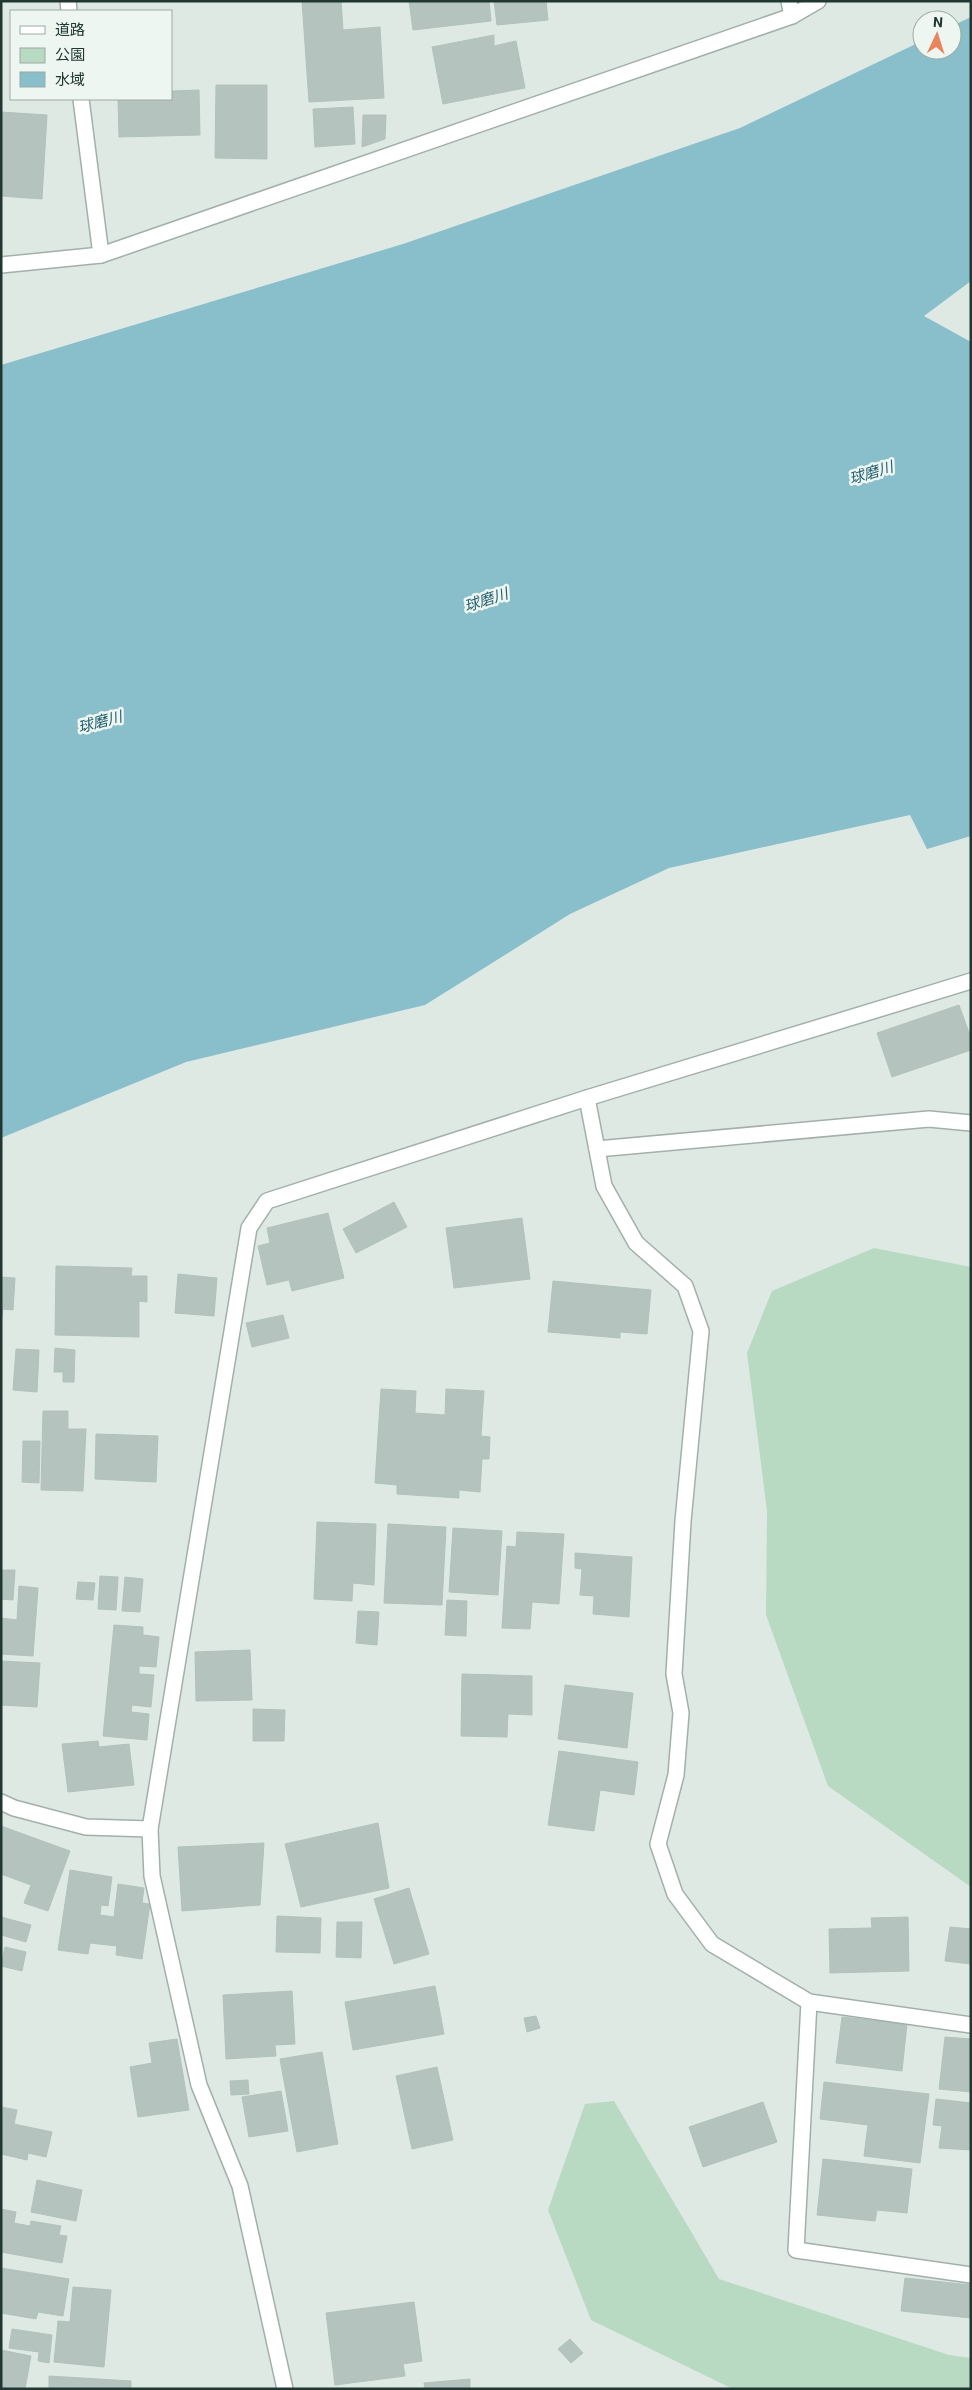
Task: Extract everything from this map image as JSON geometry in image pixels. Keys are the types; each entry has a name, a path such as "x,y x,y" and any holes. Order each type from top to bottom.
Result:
{"street":[{"path":"1,265 101,255 790,9 818,1"},
{"path":"81,100 101,255"},
{"path":"285,2389 240,2186 199,2085 152,1876 150,1829 249,1228 267,1201 587,1098 971,981"},
{"path":"587,1098 604,1186 636,1243 685,1286 701,1332 682,1521 674,1674 680,1713 676,1774 658,1844 675,1894 712,1944 809,2002 971,2025"},
{"path":"597,1149 929,1119 971,1123"},
{"path":"1,1802 14,1808 86,1828 150,1829"},
{"path":"809,2002 796,2250 971,2275"}],"green space":[{"path":"874,1248 971,1267 971,1887 828,1786 766,1615 767,1511 747,1353 772,1291"},
{"path":"614,2101 719,2279 949,2355 971,2358 971,2389 733,2389 591,2320 548,2210 585,2104"}],"water":[{"name":"球磨川","path":"971,17 971,281 924,316 971,342 971,836 927,849 910,815 669,868 570,914 425,1005 186,1062 1,1138 1,365 403,244 740,128 912,46 912,60 962,60 962,21"}],"building":[{"path":"302,1 341,1 343,30 380,27 384,98 309,102"},
{"path":"409,1 489,1 491,21 413,30"},
{"path":"494,1 546,1 548,20 497,25"},
{"path":"494,35 494,46 516,41 525,88 443,104 432,47"},
{"path":"216,85 267,85 267,159 215,158"},
{"path":"199,90 200,135 119,137 118,100 172,100 172,91"},
{"path":"353,107 355,144 315,147 313,109"},
{"path":"1,112 47,115 42,199 1,196"},
{"path":"363,115 386,115 385,139 362,147"},
{"path":"959,1005 971,1038 971,1050 892,1077 877,1033"},
{"path":"394,1202 407,1227 356,1253 343,1229"},
{"path":"328,1213 344,1278 292,1291 289,1280 267,1285 258,1246 270,1243 267,1228"},
{"path":"522,1218 530,1279 454,1288 446,1228"},
{"path":"56,1266 132,1268 131,1276 147,1276 147,1302 139,1301 139,1337 55,1335"},
{"path":"178,1274 217,1278 214,1316 175,1313"},
{"path":"1,1277 15,1278 13,1310 3,1309 1,1324"},
{"path":"553,1281 651,1290 647,1334 620,1332 620,1338 548,1332"},
{"path":"283,1315 289,1338 252,1347 246,1323"},
{"path":"55,1348 75,1350 74,1382 63,1382 63,1372 54,1372"},
{"path":"16,1349 39,1350 37,1392 13,1390"},
{"path":"381,1389 416,1391 415,1413 445,1415 446,1389 484,1391 481,1436 490,1437 489,1459 482,1459 480,1492 459,1490 459,1498 397,1494 397,1485 375,1483"},
{"path":"43,1411 68,1411 68,1429 86,1429 83,1491 41,1490"},
{"path":"96,1434 158,1436 156,1482 95,1479"},
{"path":"23,1441 40,1441 39,1483 22,1482"},
{"path":"317,1522 376,1524 374,1585 353,1583 352,1601 314,1599"},
{"path":"388,1524 446,1527 442,1605 384,1603"},
{"path":"453,1528 502,1531 498,1595 449,1592"},
{"path":"517,1532 564,1534 559,1604 532,1602 530,1629 502,1628 507,1546 516,1547"},
{"path":"575,1553 632,1557 629,1617 593,1614 594,1596 580,1595 582,1569 575,1568"},
{"path":"1,1570 15,1570 13,1600 1,1599"},
{"path":"100,1576 118,1577 116,1610 98,1609"},
{"path":"125,1577 143,1579 140,1612 122,1611"},
{"path":"78,1582 95,1583 93,1600 76,1599"},
{"path":"19,1586 38,1588 33,1656 1,1654 1,1618 17,1620"},
{"path":"447,1600 467,1601 466,1636 445,1635"},
{"path":"358,1611 379,1612 377,1645 356,1643"},
{"path":"114,1625 143,1627 143,1635 159,1637 156,1667 139,1666 139,1674 154,1675 151,1707 132,1705 131,1712 149,1714 147,1740 103,1736"},
{"path":"250,1650 252,1700 196,1701 195,1652"},
{"path":"1,1661 40,1663 37,1707 1,1705"},
{"path":"462,1674 532,1676 532,1715 508,1714 507,1737 461,1736"},
{"path":"565,1685 633,1693 627,1748 558,1739"},
{"path":"253,1709 285,1710 284,1741 253,1741"},
{"path":"98,1741 99,1747 129,1744 134,1785 68,1792 62,1744"},
{"path":"559,1751 638,1762 634,1795 600,1790 594,1831 548,1825"},
{"path":"378,1823 389,1888 301,1907 285,1844"},
{"path":"1,1826 70,1851 48,1911 24,1903 31,1885 1,1874"},
{"path":"264,1843 260,1905 182,1911 178,1847"},
{"path":"70,1870 112,1877 108,1906 101,1905 100,1915 114,1917 118,1884 144,1888 142,1903 150,1904 142,1959 116,1955 117,1946 90,1943 88,1954 58,1950"},
{"path":"409,1888 429,1954 394,1964 374,1899"},
{"path":"277,1916 321,1918 320,1953 276,1952"},
{"path":"1,1917 31,1925 26,1942 1,1935"},
{"path":"908,1917 909,1971 830,1973 829,1929 872,1928 871,1918"},
{"path":"337,1922 362,1922 361,1958 336,1957"},
{"path":"950,1927 971,1929 971,1964 945,1961"},
{"path":"5,1947 26,1952 22,1971 1,1966"},
{"path":"435,1986 444,2034 353,2050 345,2002"},
{"path":"292,1991 295,2044 275,2045 276,2056 226,2059 223,1995"},
{"path":"536,2016 540,2028 527,2032 524,2018"},
{"path":"842,2017 907,2024 902,2071 836,2063"},
{"path":"945,2037 971,2039 971,2092 939,2089"},
{"path":"177,2039 189,2110 138,2117 130,2067 152,2063 149,2043"},
{"path":"322,2052 338,2144 297,2152 280,2059"},
{"path":"437,2067 453,2140 412,2149 396,2076"},
{"path":"248,2080 249,2094 231,2095 230,2081"},
{"path":"824,2082 929,2094 920,2163 864,2156 868,2125 820,2119"},
{"path":"281,2091 288,2131 249,2137 242,2097"},
{"path":"936,2099 971,2103 971,2150 939,2148 942,2126 933,2125"},
{"path":"763,2102 777,2142 703,2167 689,2127"},
{"path":"1,2107 17,2110 14,2124 52,2132 46,2157 28,2153 27,2160 1,2154"},
{"path":"823,2159 912,2169 907,2213 877,2210 875,2221 817,2215"},
{"path":"37,2180 82,2190 76,2221 31,2212"},
{"path":"1,2209 16,2212 14,2223 30,2226 31,2221 61,2226 59,2235 67,2236 62,2263 1,2252"},
{"path":"1,2268 69,2279 63,2316 38,2312 36,2319 1,2313"},
{"path":"905,2278 971,2285 971,2318 901,2311"},
{"path":"73,2287 111,2290 104,2367 54,2362 58,2321 70,2322"},
{"path":"414,2302 422,2361 403,2364 405,2376 335,2385 326,2313"},
{"path":"12,2329 52,2335 49,2363 38,2361 39,2352 9,2348"},
{"path":"570,2339 583,2353 571,2363 558,2349"},
{"path":"1,2350 31,2356 25,2389 1,2389"},
{"path":"49,2376 131,2381 131,2389 49,2389"},
{"path":"470,2379 470,2389 425,2389 424,2383"}]}
